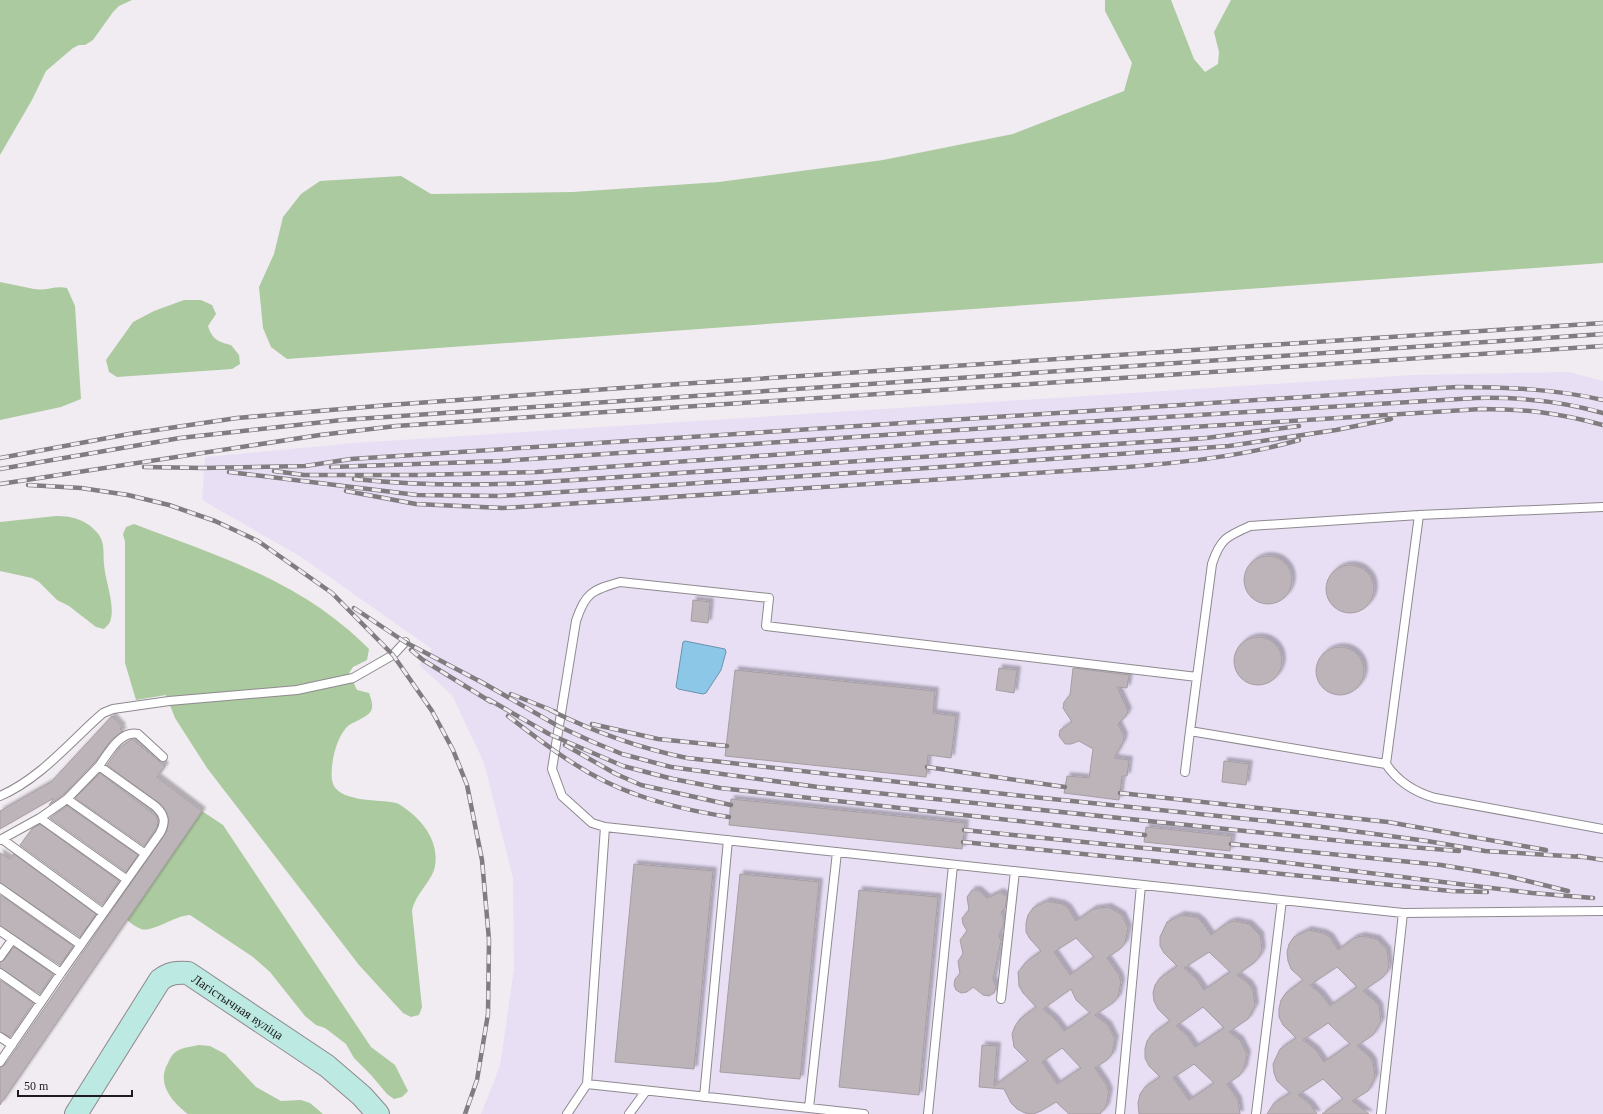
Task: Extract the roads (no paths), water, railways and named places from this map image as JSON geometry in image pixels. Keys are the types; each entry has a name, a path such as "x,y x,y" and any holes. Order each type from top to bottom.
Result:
{"street":[{"name":"Лагістычная вуліца","path":"76,1114 160,980 168,974 179,972 188,973 327,1066 362,1096 378,1114"}],"lane":[{"path":"1185,772 1212,564 1217,548 1229,535 1250,526 1419,515 1603,507"},
{"path":"1386,764 1419,515"},
{"path":"1197,677 766,626 769,598 620,582 604,586 592,593 582,602 576,621 552,769 562,796 592,823 605,827 1403,913 1603,911"},
{"path":"0,796 14,790 39,772 103,713 113,709 169,701 297,690 353,678 393,655 405,642"},
{"path":"1190,731 1386,764 1405,785 1420,794 1603,829"},
{"path":"103,913 1,840 40,818 67,799 99,766 119,740 129,733 138,734 163,757"},
{"path":"0,1062 164,826 162,812 99,766"},
{"path":"67,799 144,853"},
{"path":"40,818 126,879"},
{"path":"567,1114 587,1084 605,827"},
{"path":"704,1097 728,840"},
{"path":"809,1108 837,852"},
{"path":"928,1114 952,865"},
{"path":"1001,999 1015,871"},
{"path":"1120,1114 1142,885"},
{"path":"0,888 81,945"},
{"path":"1256,1114 1282,900"},
{"path":"1381,1114 1403,913"},
{"path":"0,931 61,973"},
{"path":"0,957 12,940"},
{"path":"0,973 42,1002"},
{"path":"0,1037 12,1045"},
{"path":"587,1084 704,1097 798,1110 809,1108 864,1114"},
{"path":"630,1114 646,1091"}],"water":[{"path":"685,641 725,649 726,652 721,670 706,693 703,694 678,689 676,687 683,642"}],"railway":[{"path":"0,458 129,434 237,418 389,405 649,386 1603,323"},
{"path":"0,469 180,438 342,420 1603,334"},
{"path":"0,484 320,435 396,426 1603,346"},
{"path":"144,467 203,468 305,466 351,459 1457,387 1530,389 1567,393 1603,400"},
{"path":"331,467 502,461 1017,426 1476,398 1508,398 1540,401 1571,405 1603,413"},
{"path":"274,471 304,475 419,475 537,472 936,443 1481,409 1542,412 1572,417 1603,425"},
{"path":"229,472 417,495 500,496 927,468 1229,446 1336,430 1391,419"},
{"path":"354,479 398,483 441,484 529,483 1206,438 1299,426"},
{"path":"346,491 416,504 503,508 1128,467 1214,458 1278,446 1299,440"},
{"path":"28,485 81,488 128,495 169,505 215,521 258,541 332,593 393,655 432,711 453,750 467,785 482,860 489,940 488,1014 477,1080 465,1114"},
{"path":"354,608 405,642 483,683"},
{"path":"411,650 423,660 491,702"},
{"path":"478,680 558,726 593,742 622,754 671,767 818,787 1362,843 1459,851"},
{"path":"511,694 556,712"},
{"path":"488,699 549,734 623,766 673,779 720,788 1145,835"},
{"path":"550,710 617,738 687,758 1023,796 1315,826 1427,841 1485,851 1583,857"},
{"path":"508,716 568,760 618,787 669,805 729,817"},
{"path":"592,724 658,739 727,746"},
{"path":"565,745 616,774 641,785 731,805"},
{"path":"927,767 1065,787"},
{"path":"1120,793 1388,822 1546,850"},
{"path":"964,830 1264,860 1532,893 1593,898"},
{"path":"963,842 1451,891 1487,892"},
{"path":"1231,844 1441,865 1507,876 1568,891"},
{"path":"1578,856 1603,860"}]}
